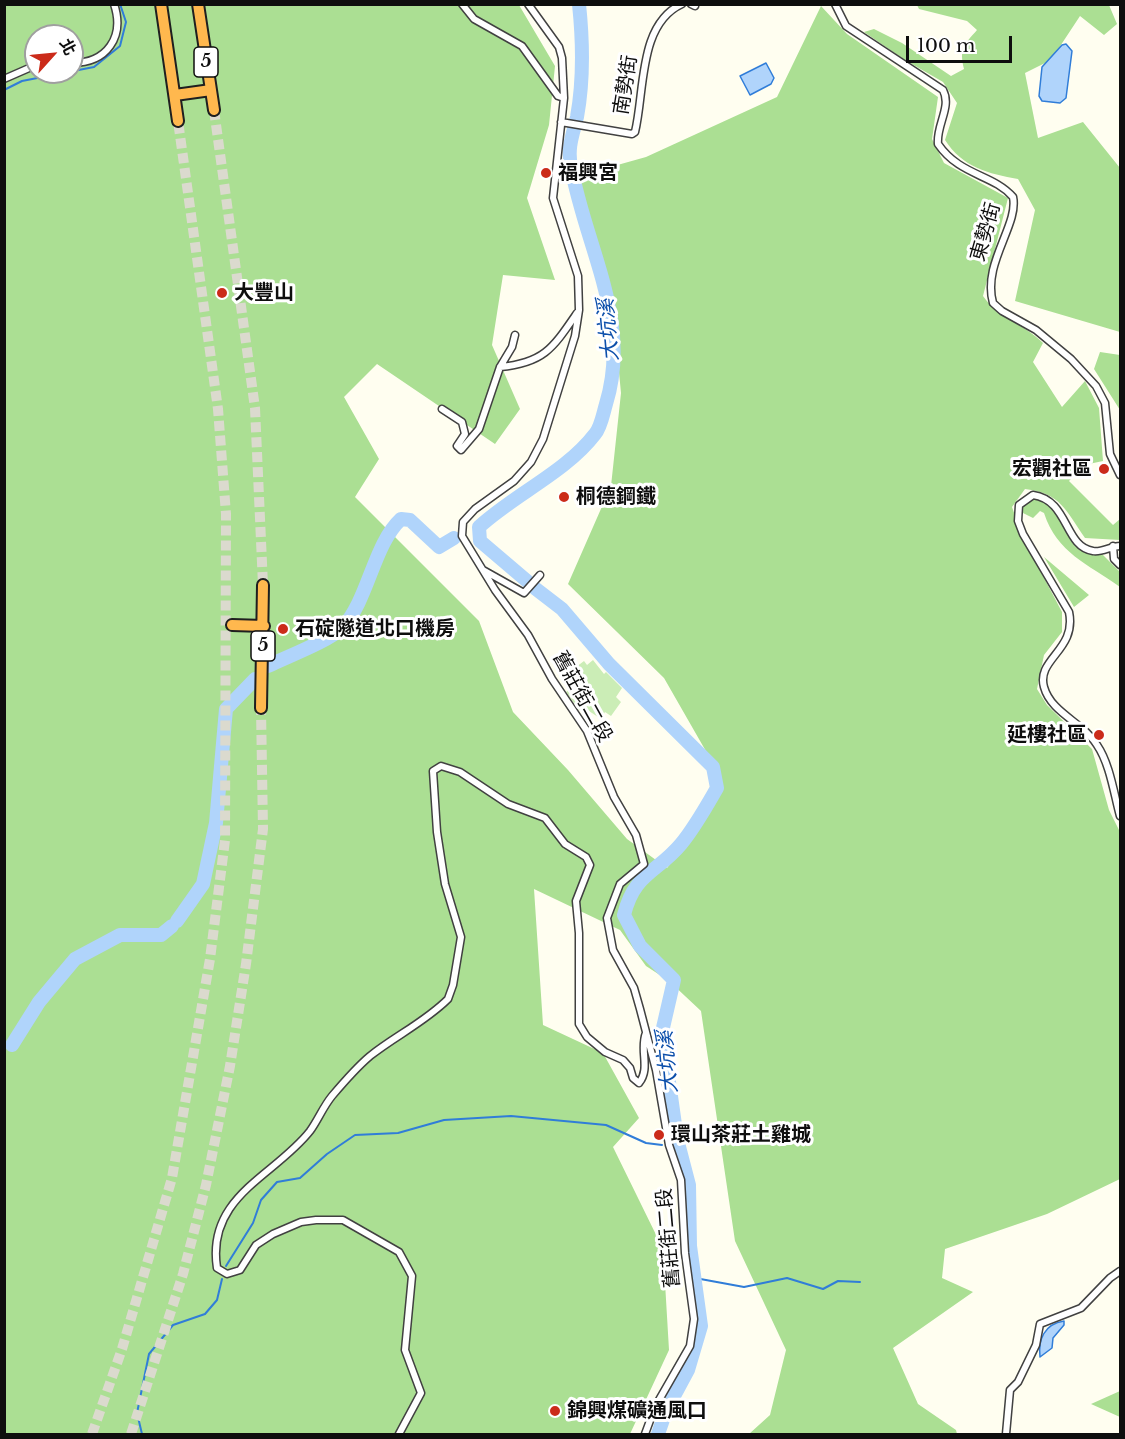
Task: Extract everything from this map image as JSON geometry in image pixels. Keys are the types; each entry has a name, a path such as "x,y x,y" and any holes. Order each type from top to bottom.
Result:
{"highway":[{"name":"5","path":"161,4 178,121"},
{"name":"5","path":"199,9 214,110"},
{"path":"175,95 211,90"},
{"name":"5","path":"261,708 263,585"},
{"path":"232,626 264,626"}],"street":[{"path":"84,61 91,60 113,43 119,28 114,4"},
{"path":"462,4 474,19 522,46 558,96 564,98"},
{"name":"舊莊街二段","path":"528,4 559,47 565,74 564,123 553,198 578,276 579,310 574,336 543,440 531,462 514,481 475,509 463,522 462,536 528,635 552,679 586,731 614,797 642,851 644,864 620,884 607,918 613,950 634,988 647,1033 656,1070 668,1142 681,1180 685,1253 694,1319 690,1346 656,1407 645,1434"},
{"name":"南勢街","path":"564,123 632,135 635,132 650,41 665,14 682,4"},
{"name":"東勢街","path":"835,4 846,26 943,90 946,104 939,126 938,144 956,164 1006,189 1013,197 1012,212 991,275 993,303 1002,311 1036,330 1078,366 1096,386 1105,402 1110,454 1120,475"},
{"path":"4,79 24,70"},
{"path":"500,367 524,365 550,350 579,310"},
{"path":"442,409 462,422 465,434 457,446 461,450 479,429 500,367 512,347 515,335"},
{"path":"1120,566 1114,559 1117,546 1095,552 1084,548 1075,538 1057,507 1044,496 1033,495 1019,505 1018,521 1023,534 1069,612 1072,625 1068,639 1045,670 1044,687 1052,701 1098,745 1120,816"},
{"path":"483,569 524,593 540,575"},
{"path":"399,1434 421,1394 405,1350 412,1276 399,1252 343,1220 316,1220 301,1222 273,1234 256,1245 247,1262 234,1273 226,1274 217,1268 215,1254 218,1237 226,1217 245,1189 310,1131 332,1096 369,1057 448,999 453,985 461,937 445,884 437,832 433,771 441,766 460,772 508,804 545,818 565,844 586,857 590,865 576,901 579,933 579,1024 587,1037 605,1052 623,1060 630,1068 633,1078 639,1083 646,1069 642,1042 647,1033"},
{"path":"1006,1434 1010,1390 1018,1382 1036,1345 1040,1324 1081,1308 1110,1278 1120,1271"}],"green space":[{"path":"5,5 519,5 555,66 549,125 527,198 555,280 503,275 492,345 520,409 495,444 377,364 344,397 379,459 355,497 479,621 513,712 568,770 627,839 667,868 710,812 715,767 664,678 568,584 611,486 621,393 615,331 593,242 571,178 646,157 777,97 821,6 847,34 938,97 932,139 944,163 1008,198 983,296 997,311 1043,343 1033,362 1062,407 1085,381 1099,408 1103,461 1084,465 1069,481 1113,525 1120,519 1120,540 1085,538 1061,505 1047,495 1025,489 1012,507 1023,538 1062,612 1062,632 1044,655 1037,689 1047,705 1092,749 1109,810 1120,832 1120,1179 1047,1214 945,1249 942,1278 973,1292 893,1348 918,1404 956,1430 957,1434 749,1434 770,1415 786,1350 735,1241 701,1011 669,981 646,966 620,930 534,889 543,1025 603,1053 639,1118 613,1147 663,1249 669,1350 630,1434 5,1434"},
{"path":"917,5 1109,5 1117,24 1104,35 1080,16 1051,60 1025,73 1038,138 1083,122 1120,168 1120,332 1015,301 1035,210 1018,179 987,172 960,157 945,140 957,103 943,82 864,32 874,29 902,43 951,76 964,69 962,51 977,30 967,21 919,9"},
{"path":"1100,352 1120,355 1120,410 1094,369"},
{"path":"1029,499 1045,503 1057,515 1075,546 1102,554 1120,572 1120,587 1065,548 1050,527 1044,513 1040,511 1033,518 1023,513 1023,506"},
{"path":"1044,557 1089,595 1074,607"},
{"path":"593,660 604,674 606,672 622,688 616,697 621,702 611,716 605,712 601,719 583,707 579,710 566,692 574,686 565,670 569,666 572,670 584,661 587,665"},
{"path":"1120,1391 1120,1417 1091,1404"}],"water":[{"path":"1066,44 1072,51 1066,98 1060,103 1042,101 1039,96 1042,67 1062,45"},
{"path":"766,63 774,78 771,84 750,95 740,76"},
{"path":"1064,1321 1064,1325 1053,1338 1052,1348 1040,1357 1041,1339 1047,1329"}],"waterway":[{"path":"4,90 22,81 94,67 120,46 126,22 120,4"},
{"name":"大坑溪","path":"527,581 480,541 479,527 583,448 599,428 613,373 610,313 570,159 582,75 579,4"},
{"path":"268,666 318,643 342,628 359,602 384,543 401,519 410,520 439,547 454,538"},
{"name":"大坑溪","path":"536,589 562,609 609,664 713,767 717,788 696,824 681,844 634,890 624,915 640,946 674,980 662,1032 677,1139 689,1185 690,1246 701,1326 688,1370 666,1411 658,1434"},
{"path":"177,921 203,884 216,823 226,709 255,679"},
{"path":"12,1045 39,1002 75,959 120,935 161,935 172,926"},
{"path":"226,1266 253,1223 261,1200 277,1182 300,1178 327,1154 355,1135 398,1133 444,1120 511,1116 606,1125 646,1143 662,1145"},
{"path":"695,1278 744,1287 787,1278 823,1289 838,1281 860,1282"},
{"path":"142,1434 137,1413 149,1354 173,1325 205,1314 217,1300 222,1279"}],"tunnel":[{"path":"214,110 255,408 263,585"},
{"path":"92,1434 122,1349 172,1178 210,959 225,840 226,514 218,409 178,121"},
{"path":"131,1434 183,1274 206,1185 230,1066 263,829 261,708"}],"place":[{"name":"福興宮","path":"546,173"},
{"name":"大豐山","path":"222,293"},
{"name":"宏觀社區","path":"1104,469"},
{"name":"桐德鋼鐵","path":"564,497"},
{"name":"石碇隧道北口機房","path":"283,629"},
{"name":"延樓社區","path":"1099,735"},
{"name":"環山茶莊土雞城","path":"659,1135"},
{"name":"錦興煤礦通風口","path":"555,1411"}]}
